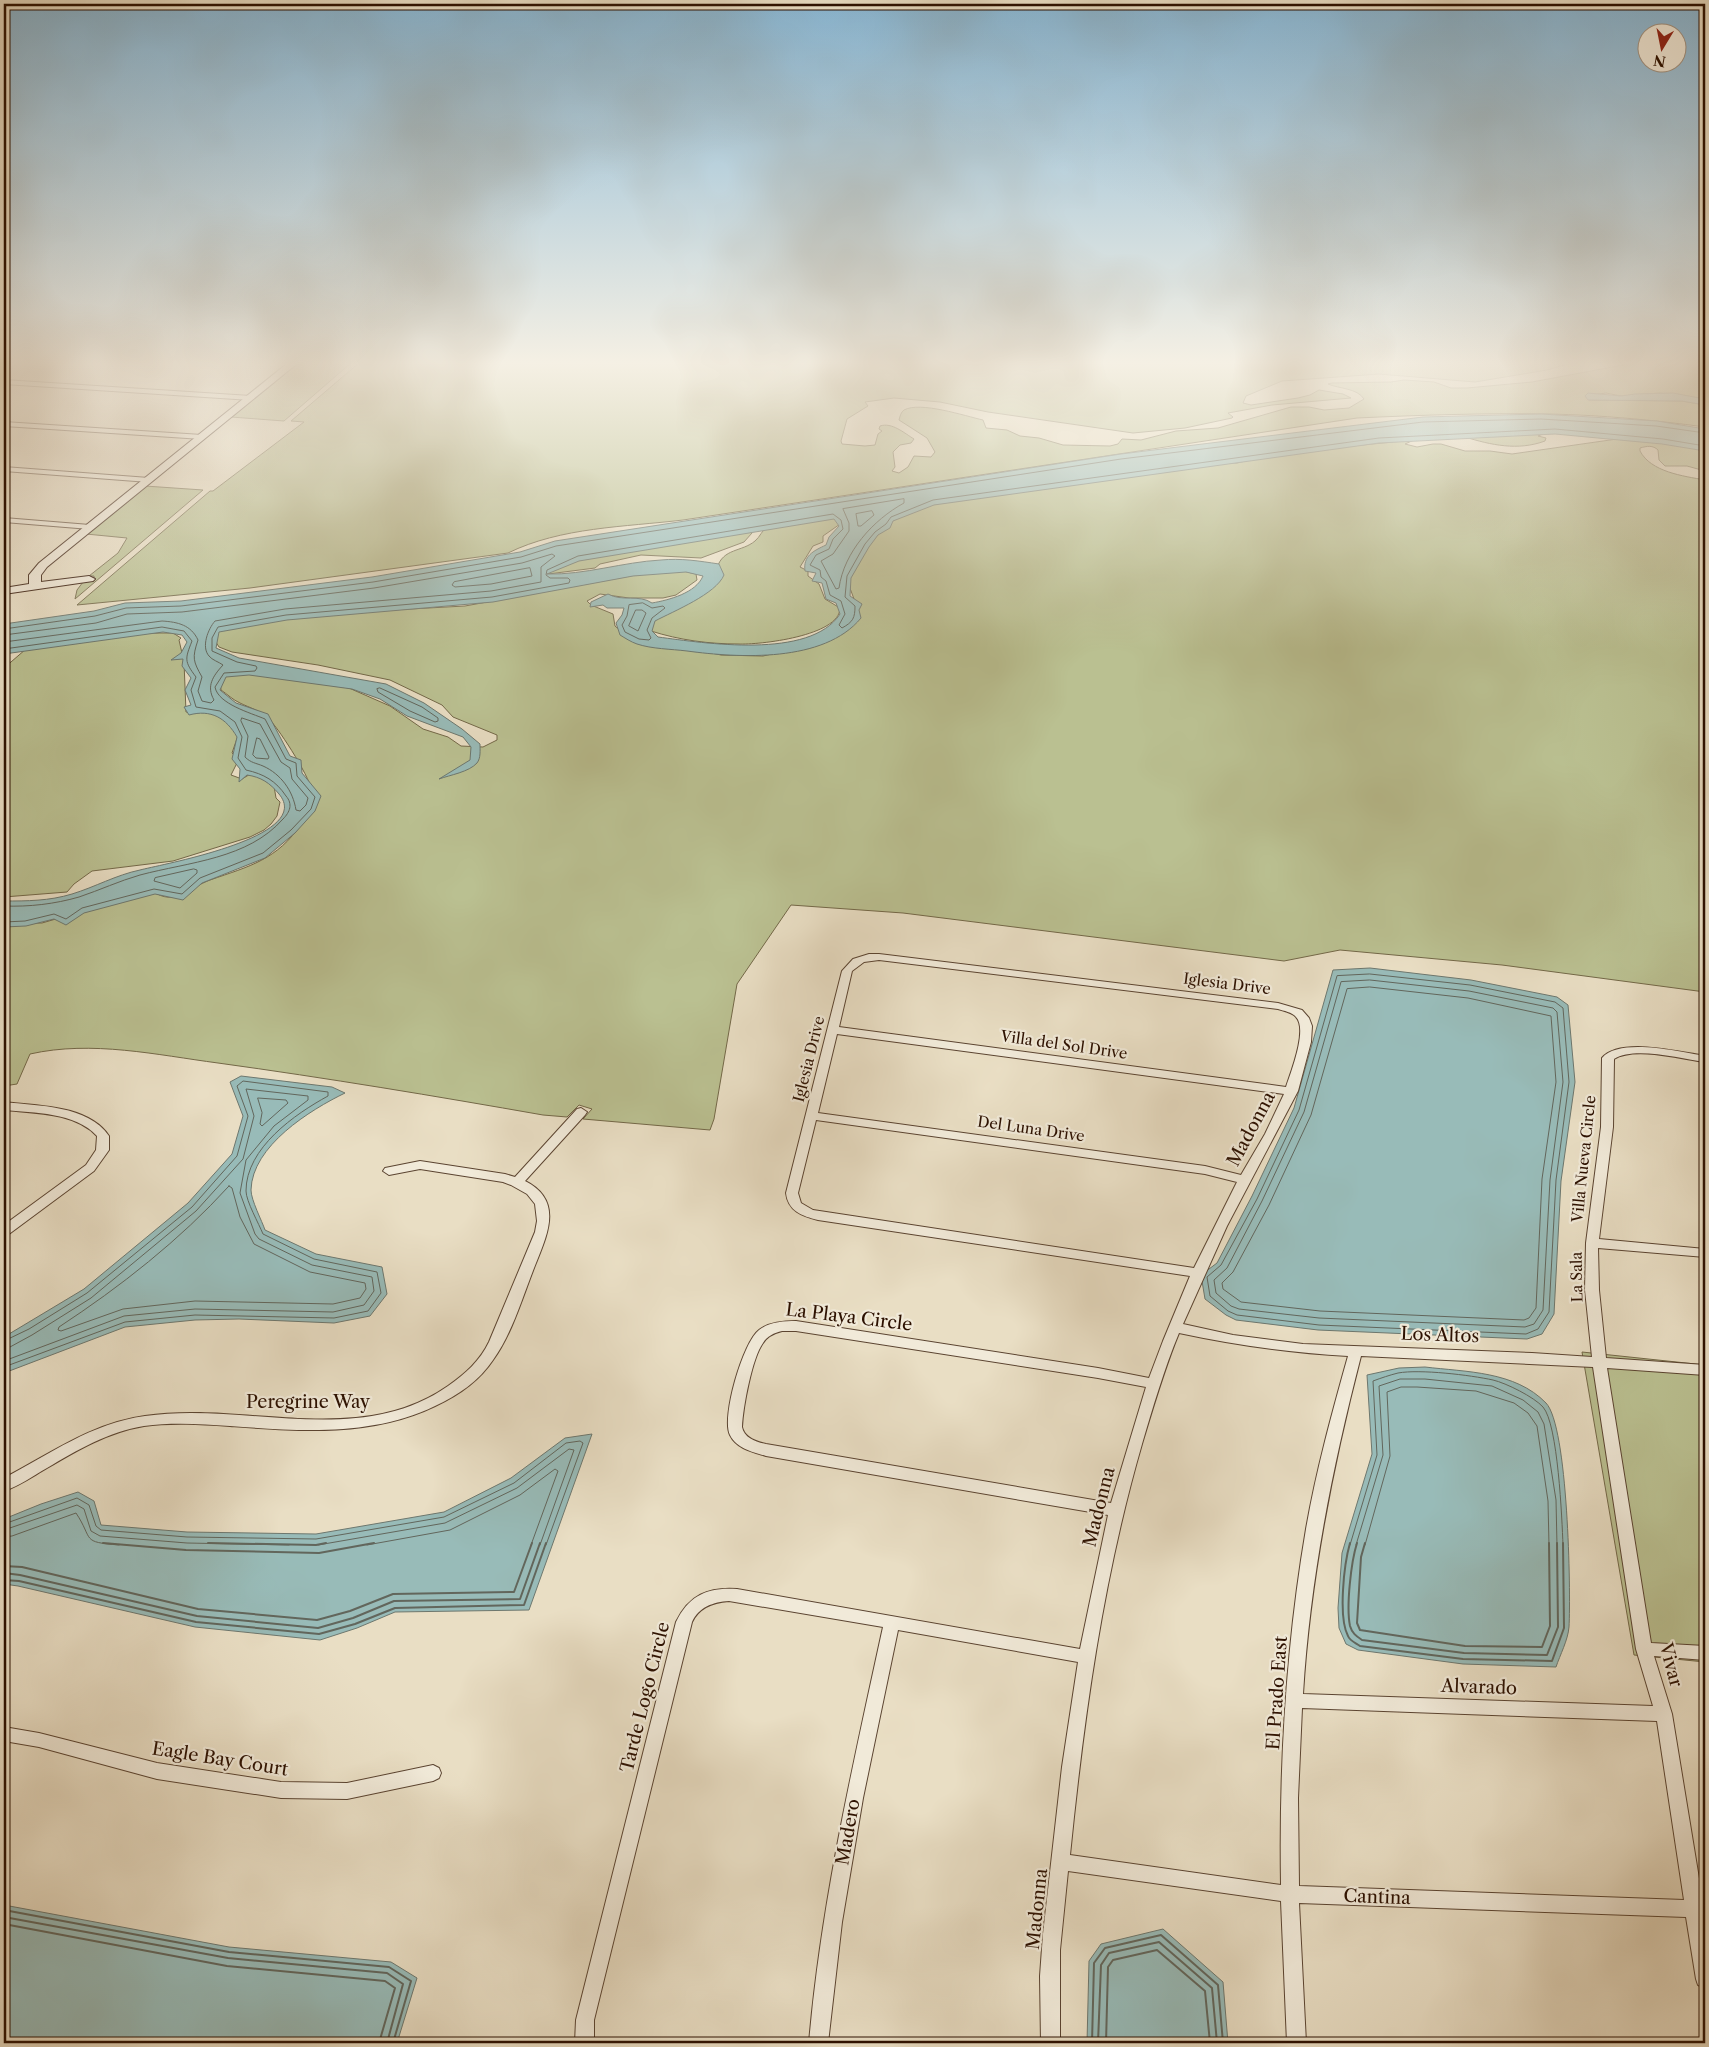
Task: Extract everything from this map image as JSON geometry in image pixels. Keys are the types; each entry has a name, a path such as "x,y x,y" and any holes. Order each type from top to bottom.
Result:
{"street":[{"path":"35,586 35,575 38,570 176,458"},
{"path":"4,470 148,480"},
{"path":"4,520 90,527"},
{"path":"4,591 89,579"},
{"name":"Iglesia Drive","path":"1198,1272 812,1215 798,1208 792,1198 848,969 855,962 875,957 1278,1006 1290,1009 1300,1015"},
{"name":"Madonna","path":"1050,2043 1050,1964 1072,1752 1086,1657 1116,1510 1154,1384 1198,1272 1245,1180 1281,1118 1292,1090 1306,1034 1305,1021 1300,1015"},
{"name":"Villa del Sol Drive","path":"832,1030 1292,1090"},
{"name":"Villa Nueva Circle","path":"1592,1244 1607,1127 1608,1058 1619,1051 1634,1050 1705,1060"},
{"path":"4,1106 83,1119 98,1128 105,1140 101,1154 90,1168 4,1231"},
{"path":"517,1182 581,1112"},
{"name":"Del Luna Drive","path":"811,1116 1205,1170 1245,1180"},
{"name":"Peregrine Way","path":"4,1485 86,1438 132,1423 172,1418 353,1424 374,1422 408,1413 449,1393 474,1373 494,1346 542,1232 544,1223 543,1207 536,1196 517,1182 490,1175 420,1165 389,1170"},
{"name":"La Sala","path":"1600,1362 1592,1290 1592,1244 1705,1253"},
{"name":"La Playa Circle","path":"1116,1510 776,1452 752,1446 740,1439 734,1426 752,1350 758,1340 769,1329 777,1326 796,1326 1098,1373 1154,1384"},
{"name":"Los Altos","path":"1175,1327 1211,1336 1263,1344 1356,1351 1600,1362 1705,1370"},
{"name":"El Prado East","path":"1296,2043 1288,1894 1294,1702 1304,1592 1315,1523 1331,1442 1356,1351"},
{"name":"Vivar","path":"1600,1362 1644,1649 1664,1714 1705,1979"},
{"name":"Tarde Logo Circle","path":"584,2043 587,2011 684,1622 688,1613 697,1603 707,1598 731,1594 1086,1657"},
{"name":"Madero","path":"818,2043 833,1922 854,1798 892,1622"},
{"path":"1644,1649 1705,1654"},
{"name":"Alvarado","path":"1294,1702 1664,1714"},
{"name":"Eagle Bay Court","path":"4,1734 39,1740 157,1771 281,1790 346,1791 433,1773"},
{"name":"Cantina","path":"1061,1862 1288,1894 1695,1909"}],"green space":[{"path":"257,458 894,458 895,467 892,471 899,473 908,467 913,458 1096,458 683,520 594,529 528,544 508,553 250,588 77,605 210,491 213,491"},
{"path":"1260,458 1645,458 1652,464 1668,472 1705,480 1705,992 1502,965 1340,950 1284,961 903,913 791,905 737,984 714,1119 710,1130 583,1119 592,1109 579,1105 567,1117 543,1115 300,1075 124,1050 77,1048 30,1054 17,1084 4,1086 4,923 42,923 152,891 160,895 175,897 202,883 250,866 272,854 293,835 308,814 313,799 311,788 288,745 267,717 237,702 221,690 219,676 237,671 349,688 390,706 423,729 448,737 461,746 483,747 497,740 497,735 453,717 442,705 390,680 318,665 232,652 219,647 212,636 217,628 336,613 465,606 658,571 683,571 696,574 697,580 676,595 663,598 629,598 600,594 587,601 591,605 613,614 615,626 623,633 721,655 763,656 828,641 854,599 847,580 853,560 892,521 923,506 1204,464 1237,463"},
{"path":"1659,458 1705,458 1705,471 1687,466 1665,466"},
{"path":"145,486 203,490 75,599 77,590 83,582 94,580 94,576 89,576 118,553 127,538 86,534"},
{"path":"833,517 843,522 823,536 823,542 813,546 800,567 808,571 808,576 819,584 825,599 840,608 836,618 827,626 797,637 748,644 694,641 651,631 648,620 681,603 717,568 724,557 755,541 768,526 793,525"},
{"path":"748,531 752,533 744,542 701,558 641,555 600,564 595,568 525,577 562,563"},
{"path":"173,633 181,638 179,640 184,662 186,712 216,713 241,727 232,753 239,759 231,775 242,779 252,773 274,786 276,798 280,802 277,816 264,830 250,837 173,861 92,871 74,884 67,892 4,897 4,668 26,649 128,634"},
{"path":"1582,1352 1705,1365 1705,1662 1634,1655"}],"water":[{"path":"1098,458 1275,458 934,505 893,521 890,528 878,535 869,547 851,578 850,596 862,604 859,610 861,618 845,633 826,643 780,654 731,655 643,646 620,635 616,623 622,615 624,608 607,608 603,605 590,607 591,602 608,594 619,598 647,600 652,603 674,598 694,587 703,576 686,572 633,576 493,602 287,620 219,632 216,648 239,658 386,684 424,703 480,744 480,754 477,763 469,769 439,779 470,760 471,747 463,737 407,716 380,699 352,689 249,675 226,677 220,690 236,703 268,714 290,756 301,760 302,773 321,796 315,811 295,833 265,858 202,883 183,900 155,894 84,913 66,925 54,919 26,926 4,927 4,901 55,898 81,891 131,872 204,855 232,846 257,835 276,823 284,809 279,794 265,781 247,775 239,782 240,769 232,759 237,737 233,730 223,720 211,714 197,713 189,715 184,707 191,705 185,690 191,678 182,666 183,659 171,660 181,653 187,642 182,635 163,632 4,654 4,624 94,611 125,603 181,601 372,577 520,552 555,541","holes":["834,519 839,526 829,537 826,545 817,549 807,558 805,571 816,573 812,581 822,583 826,599 836,603 840,614 825,628 805,638 781,643 755,645 702,642 658,637 652,631 655,621 713,589 724,575 719,564 668,559 576,573 547,574 579,561"]},
{"path":"1370,968 1471,980 1557,997 1568,1005 1575,1082 1561,1181 1554,1314 1542,1334 1527,1339 1318,1330 1236,1320 1205,1299 1201,1275 1217,1263 1252,1196 1294,1108 1333,970"},
{"path":"241,1076 332,1087 345,1093 300,1120 272,1144 261,1159 254,1174 251,1194 265,1230 316,1254 382,1267 387,1294 370,1316 334,1323 239,1319 195,1320 125,1327 4,1373 4,1337 84,1289 188,1203 232,1154 243,1116 230,1082"},
{"path":"1425,1367 1473,1372 1505,1379 1534,1392 1546,1403 1553,1418 1559,1443 1563,1474 1569,1580 1569,1627 1566,1642 1556,1667 1463,1664 1358,1650 1346,1644 1339,1628 1338,1608 1342,1553 1372,1454 1367,1375 1399,1368"},
{"path":"592,1434 529,1610 395,1612 357,1628 320,1640 195,1627 4,1584 4,1519 78,1492 94,1501 101,1525 187,1532 316,1534 444,1512 511,1478 565,1438"},
{"path":"4,1905 229,1947 391,1962 417,1978 397,2043 4,2043"},
{"path":"1163,1929 1223,1982 1228,2043 1087,2043 1089,1961 1101,1944"}]}
